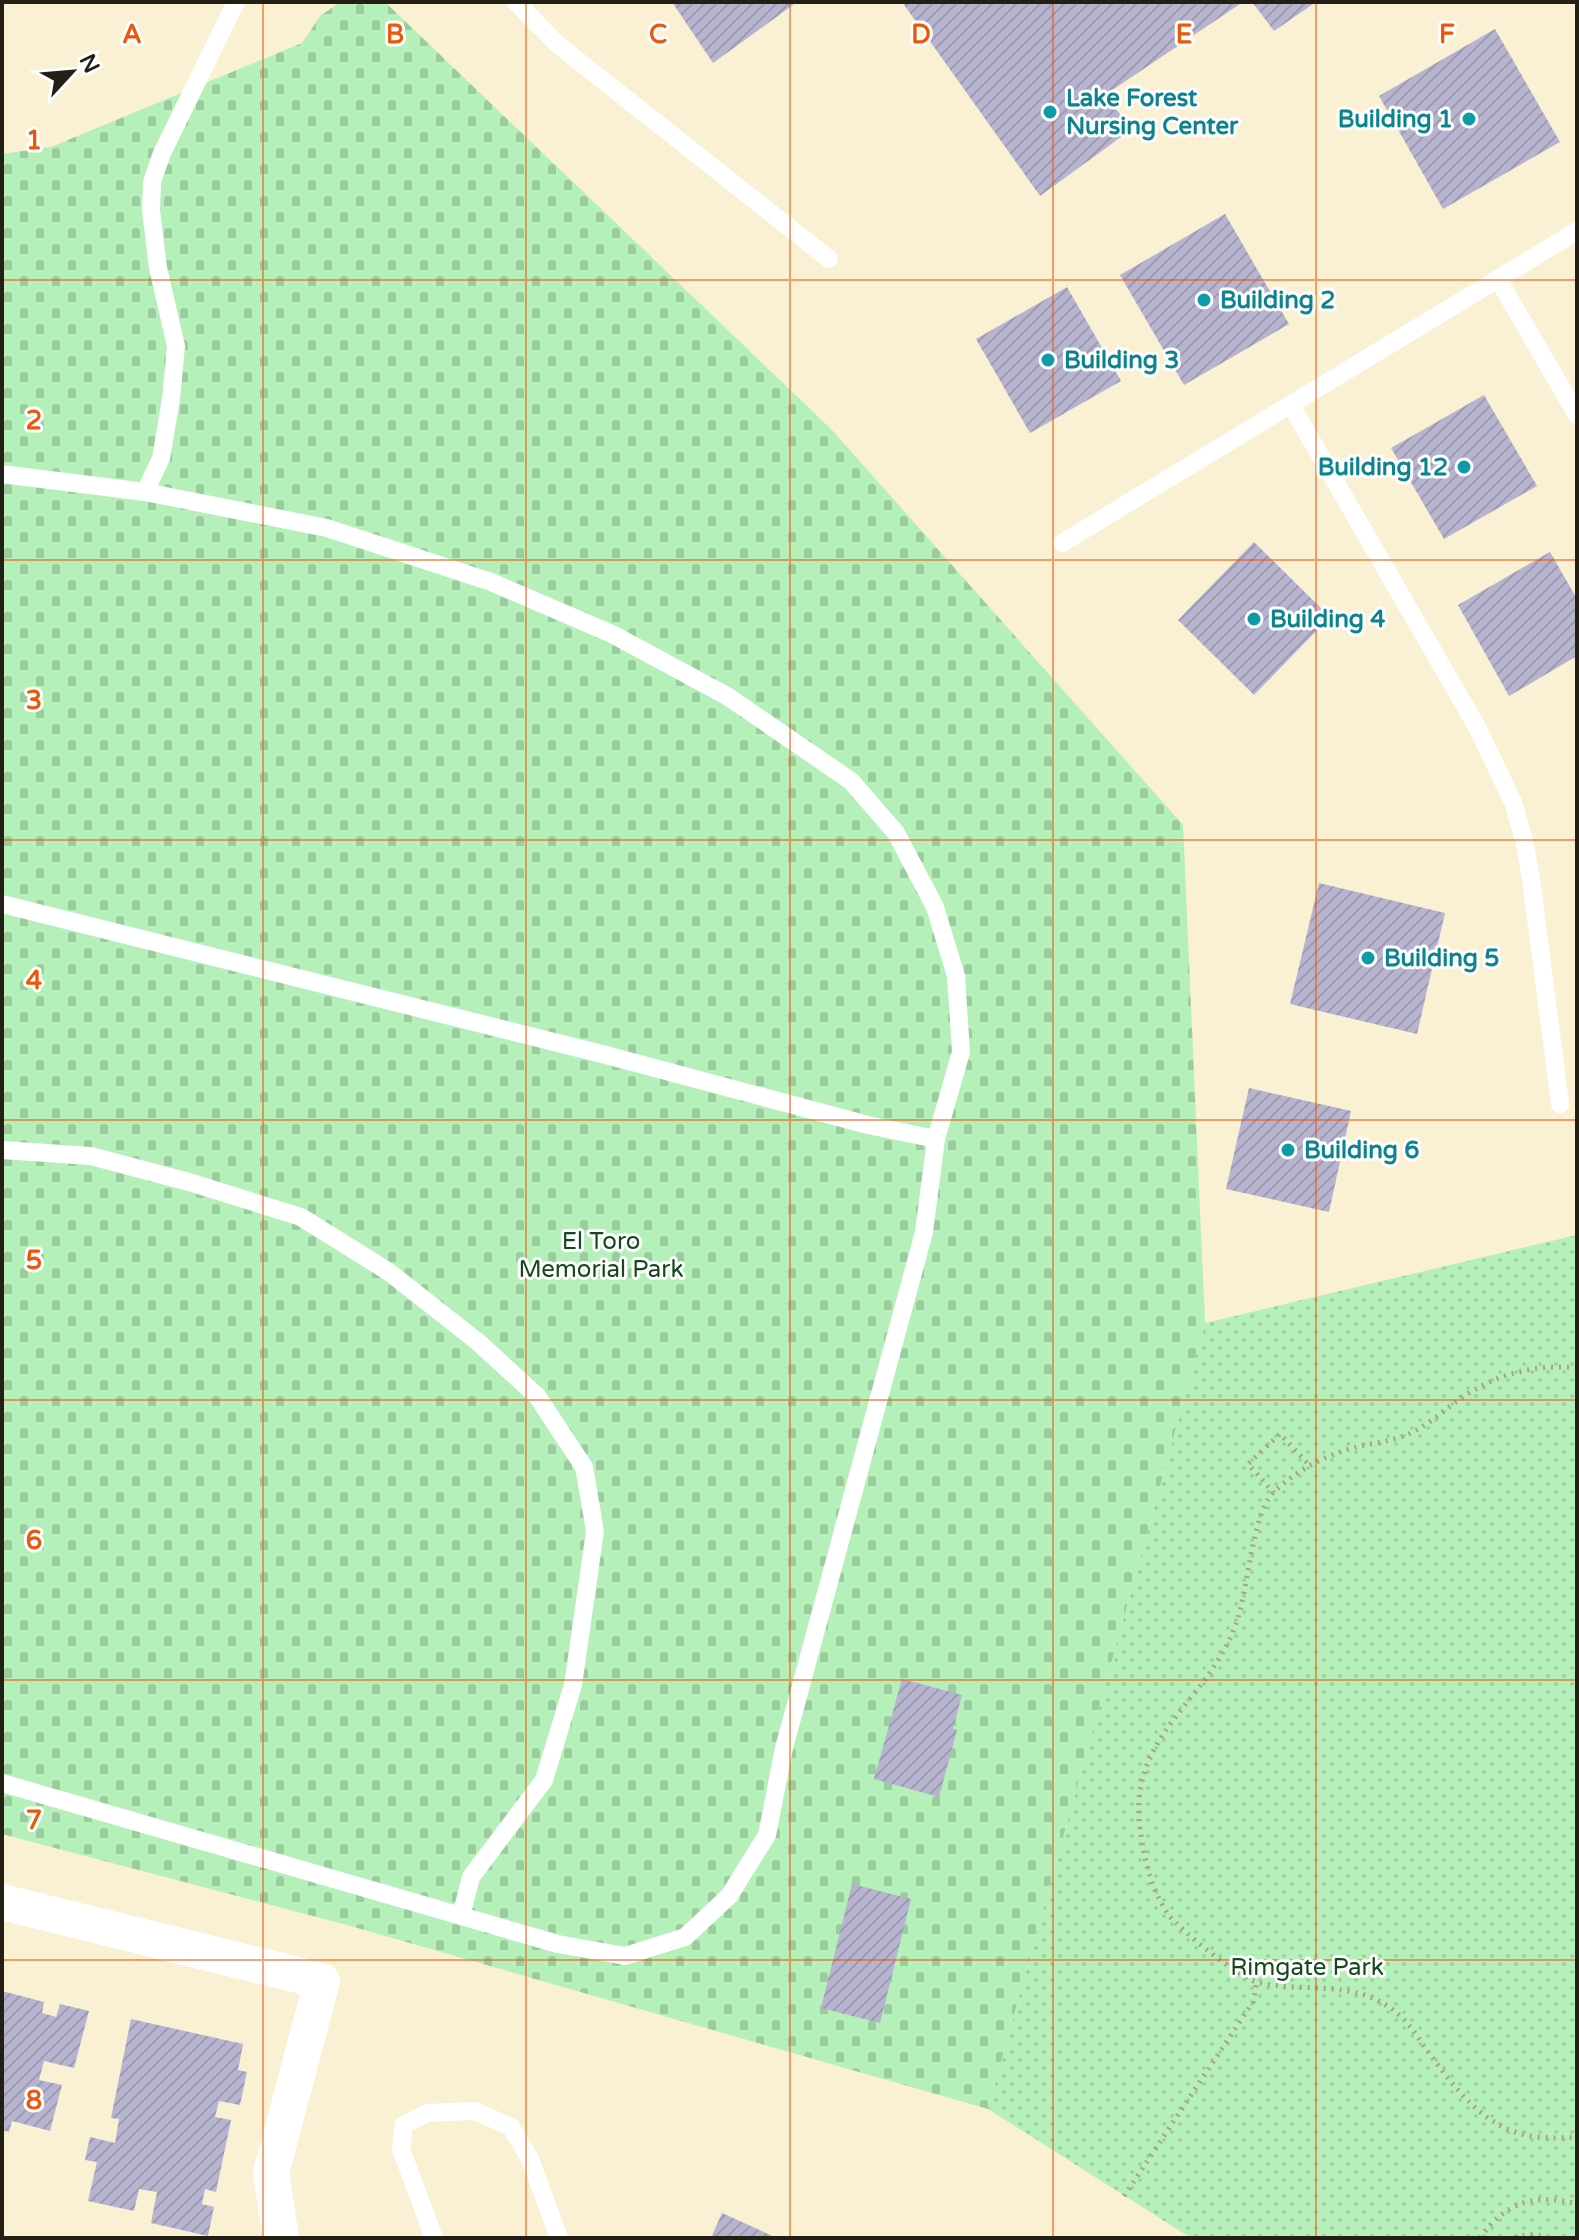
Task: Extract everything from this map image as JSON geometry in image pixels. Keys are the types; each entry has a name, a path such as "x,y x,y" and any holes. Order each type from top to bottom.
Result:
{"street":[{"path":"2,1902 322,1981 271,2173 281,2238"}],"lane":[{"path":"145,492 161,458 176,346 158,268 151,210 152,182 162,153 236,2"},
{"path":"516,2 557,44 829,259"},
{"path":"1062,543 1577,231"},
{"path":"1498,279 1577,415"},
{"path":"1291,405 1477,727 1513,802 1531,879 1560,1104"},
{"path":"2,474 145,492 327,528 491,582 612,634 714,689 851,781 896,833 935,907 956,976 961,1052 936,1139 924,1232 784,1748 767,1835 729,1896 685,1937 625,1956 558,1944 2,1783"},
{"path":"2,904 606,1055 868,1125 936,1139"},
{"path":"2,1150 91,1156 301,1217 389,1272 478,1342 537,1396 584,1467 595,1531 573,1685 544,1780 471,1877 461,1916"},
{"path":"434,2238 401,2149 404,2125 427,2113 475,2111 511,2127 530,2159 559,2238"}],"path":[{"path":"1577,1368 1524,1369 1494,1380 1466,1395 1433,1421 1401,1437 1317,1460 1274,1493 1256,1534 1236,1624 1220,1659 1163,1733 1138,1793 1138,1823 1148,1872 1167,1912 1192,1940 1257,1983 1329,1987 1383,2003 1404,2017 1457,2090 1482,2114 1507,2129 1537,2137 1577,2138"},
{"path":"1274,1493 1248,1464 1280,1434 1310,1466"},
{"path":"1124,2196 1253,2002 1257,1983"},
{"path":"1480,2238 1506,2209 1520,2202 1558,2200 1577,2204"},
{"path":"1515,2238 1524,2234 1547,2238"}],"green space":[{"name":"El Toro Memorial Park","path":"341,2 385,2 831,429 1183,825 1205,1323 988,2109 347,1925 2,1834 2,154 51,147 302,43 321,15"},
{"name":"Rimgate Park","path":"1577,1235 1577,2238 1191,2238 988,2109 1205,1323"}],"building":[{"path":"672,2 797,2 713,63"},
{"name":"Lake Forest Nursing Center","path":"902,2 1243,2 1105,95 1132,129 1040,196"},
{"name":"Lake Forest Nursing Center","path":"1252,2 1316,2 1274,31"},
{"name":"Building 1","path":"1495,29 1560,142 1443,209 1379,96"},
{"name":"Building 2","path":"1225,214 1289,324 1184,385 1120,275"},
{"name":"Building 3","path":"1067,287 1121,381 1030,433 976,339"},
{"name":"Building 12","path":"1484,395 1537,486 1444,539 1391,448"},
{"name":"Building 4","path":"1254,542 1330,617 1254,695 1178,620"},
{"path":"1550,552 1577,599 1577,656 1509,696 1458,605"},
{"name":"Building 5","path":"1319,883 1445,913 1417,1034 1290,1004"},
{"name":"Building 6","path":"1249,1088 1351,1111 1329,1212 1226,1189"},
{"path":"902,1679 962,1695 953,1729 957,1730 939,1797 874,1779"},
{"path":"852,1884 911,1899 880,2023 821,2008"},
{"path":"2,1991 44,2002 42,2013 56,2017 60,2004 89,2011 74,2068 44,2061 39,2080 62,2085 50,2131 12,2121 9,2132 2,2130"},
{"path":"131,2019 243,2044 238,2070 247,2072 240,2105 219,2101 215,2117 231,2120 216,2192 205,2189 202,2204 214,2207 208,2236 151,2223 157,2192 139,2189 134,2211 88,2201 97,2162 85,2160 90,2137 115,2143 119,2119 111,2118"},
{"path":"722,2213 777,2238 711,2238"}],"place":[{"name":"Lake Forest Nursing Center","path":"1050,112"},
{"name":"Building 1","path":"1469,119"},
{"name":"Building 2","path":"1204,300"},
{"name":"Building 3","path":"1048,360"},
{"name":"Building 12","path":"1464,467"},
{"name":"Building 4","path":"1254,619"},
{"name":"Building 5","path":"1368,958"},
{"name":"Building 6","path":"1288,1150"}]}
